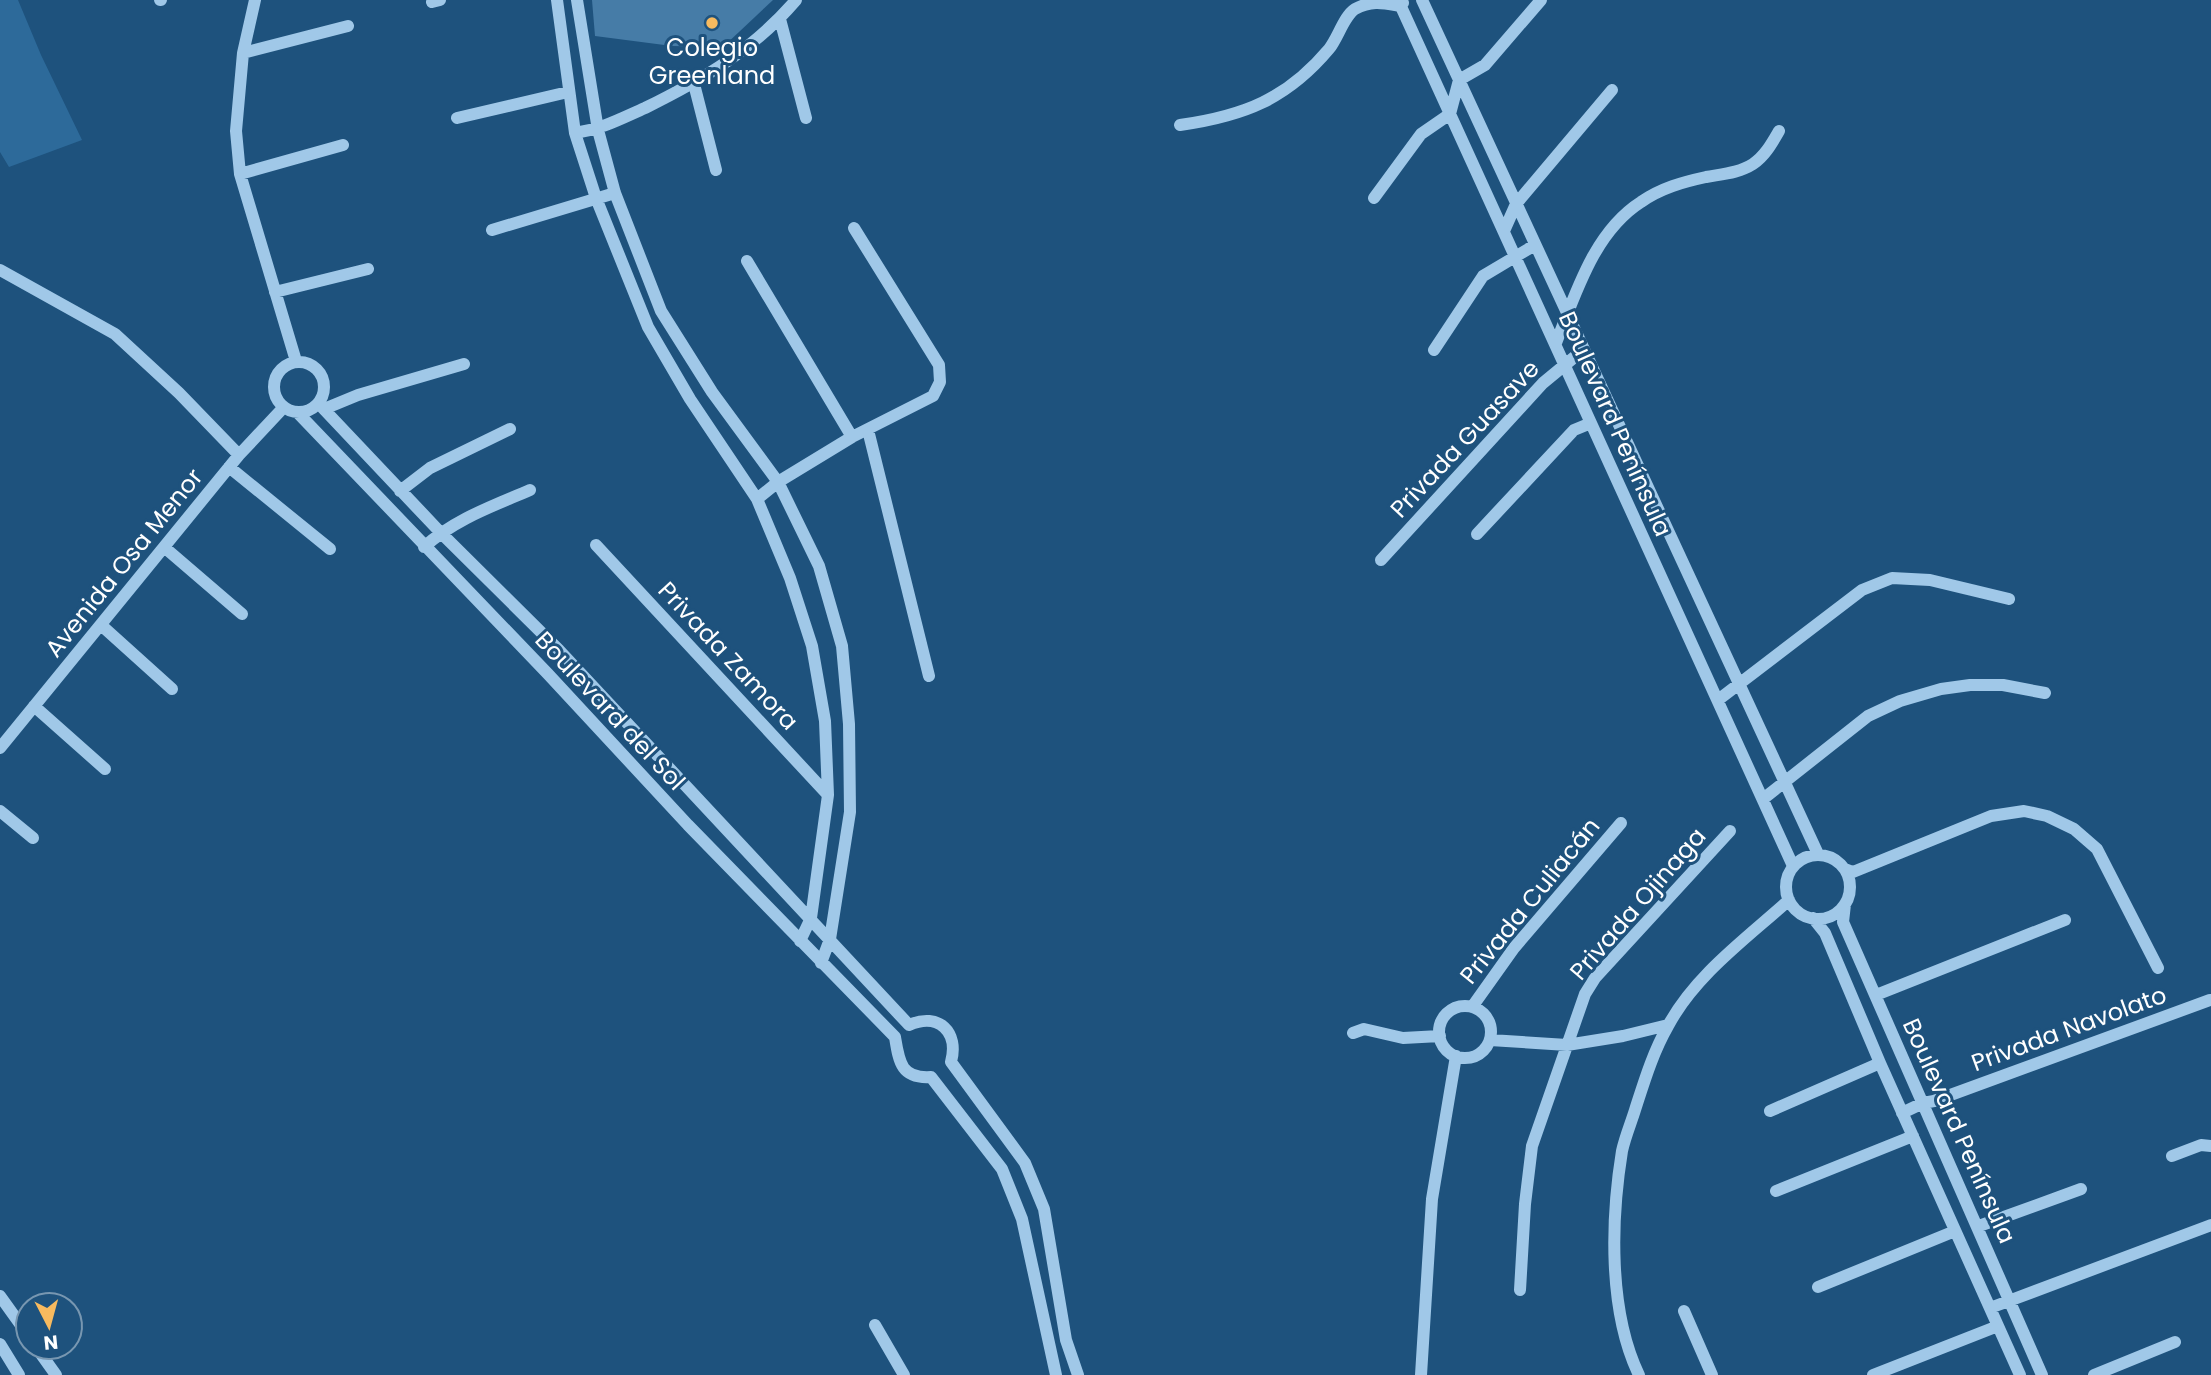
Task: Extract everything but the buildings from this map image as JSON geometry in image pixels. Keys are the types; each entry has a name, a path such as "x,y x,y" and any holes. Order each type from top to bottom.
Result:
{"street":[{"path":"255,0 243,53 236,131 240,174 296,361"},
{"path":"557,0 575,133 596,198 648,327 690,399 757,499 790,578 812,646 825,720 828,795 811,918 800,941"},
{"path":"577,0 598,130 615,193 661,311 712,392 778,482 819,566 842,646 849,724 850,812 830,939 821,963"},
{"path":"575,133 598,130 694,84 740,54 780,19 796,0"},
{"name":"Boulevard Península","path":"1422,0 1818,854"},
{"path":"1374,198 1421,134 1450,114 1459,80 1485,65 1541,0"},
{"path":"1180,125 1234,115 1288,89 1312,68 1336,40 1352,10 1370,1 1401,2"},
{"name":"Boulevard Península","path":"1401,2 1794,866"},
{"path":"780,19 806,118"},
{"path":"243,53 348,26"},
{"path":"694,84 716,170"},
{"path":"1504,231 1516,204 1612,90"},
{"path":"457,118 568,92"},
{"path":"1556,343 1599,246 1620,219 1641,201 1676,184 1733,173 1752,164 1766,152 1779,131"},
{"path":"240,174 343,145"},
{"path":"492,230 615,193"},
{"path":"757,499 778,482 852,437 933,396 940,382 939,365 854,228"},
{"path":"1434,349 1483,276 1535,245"},
{"path":"747,261 852,437"},
{"path":"275,292 368,269"},
{"path":"0,270 115,334 179,393 239,455"},
{"name":"Privada Guasave","path":"1381,560 1543,383 1583,350"},
{"path":"321,407 324,386 321,373 310,364 296,361 280,369 274,393 290,410 309,410 321,407 464,364"},
{"name":"Boulevard del Sol","path":"321,407 440,533 559,650 909,1025 926,1020 943,1027 953,1041 951,1062 1026,1163 1044,1209 1066,1340 1078,1375"},
{"name":"Avenida Osa Menor","path":"0,748 239,455 290,410"},
{"name":"Boulevard del Sol","path":"290,410 895,1037 898,1060 904,1069 921,1078 931,1077 1002,1169 1022,1219 1056,1375"},
{"path":"1477,534 1574,430 1591,423"},
{"path":"400,491 430,468 510,429"},
{"path":"868,430 929,676"},
{"path":"229,467 330,549"},
{"path":"424,547 440,533 471,515 530,490"},
{"name":"Privada Zamora","path":"596,545 828,795"},
{"path":"164,547 242,614"},
{"path":"1718,700 1862,590 1892,578 1930,580 2009,599"},
{"path":"101,625 173,689"},
{"path":"1763,799 1868,716 1900,701 1941,689 1970,685 2003,685 2045,693"},
{"path":"34,706 106,769"},
{"path":"0,811 33,838"},
{"path":"1846,869 1850,890 1845,904 1833,915 1813,918 1803,915 1794,909 1788,900 1786,879 1794,866 1807,856 1829,856 1853,872 1991,816 2024,811 2048,816 2074,829 2097,849 2158,968"},
{"name":"Privada Culiacán","path":"1472,1007 1514,948 1620,822"},
{"name":"Privada Ojinaga","path":"1520,1290 1525,1204 1532,1146 1585,994 1595,978 1730,831"},
{"path":"1639,1375 1630,1356 1617,1291 1615,1222 1623,1149 1648,1072 1668,1025 1699,982 1788,900"},
{"name":"Boulevard Península","path":"1845,904 1843,922 1979,1226 2042,1375"},
{"name":"Boulevard Península","path":"1813,918 1825,933 1902,1113 2020,1375"},
{"path":"1876,995 2065,920"},
{"name":"Privada Navolato","path":"1902,1113 1923,1102 1934,1101 2210,1000"},
{"path":"1464,1006 1472,1007 1486,1016 1491,1032 1490,1040 1486,1047 1472,1056 1455,1056 1443,1045 1440,1037 1442,1019 1448,1013 1464,1006"},
{"path":"1490,1040 1567,1045 1668,1025"},
{"path":"1353,1033 1364,1029 1403,1038 1440,1037"},
{"path":"1421,1375 1432,1199 1455,1056"},
{"path":"1770,1111 1880,1063"},
{"path":"1776,1191 1913,1136"},
{"path":"2172,1156 2200,1145 2211,1146"},
{"path":"1979,1226 2081,1189"},
{"path":"1990,1308 2211,1225"},
{"path":"1818,1287 1955,1231"},
{"path":"0,1296 14,1316"},
{"path":"1684,1311 1712,1375"},
{"path":"875,1325 904,1375"},
{"path":"1873,1375 1998,1326"},
{"path":"2094,1375 2175,1342"},
{"path":"0,1344 19,1375"}],"shaded area":[{"path":"0,0 18,0 82,140 9,167 0,152"}],"place":[{"name":"Colegio Greenland","path":"712,23"}]}
